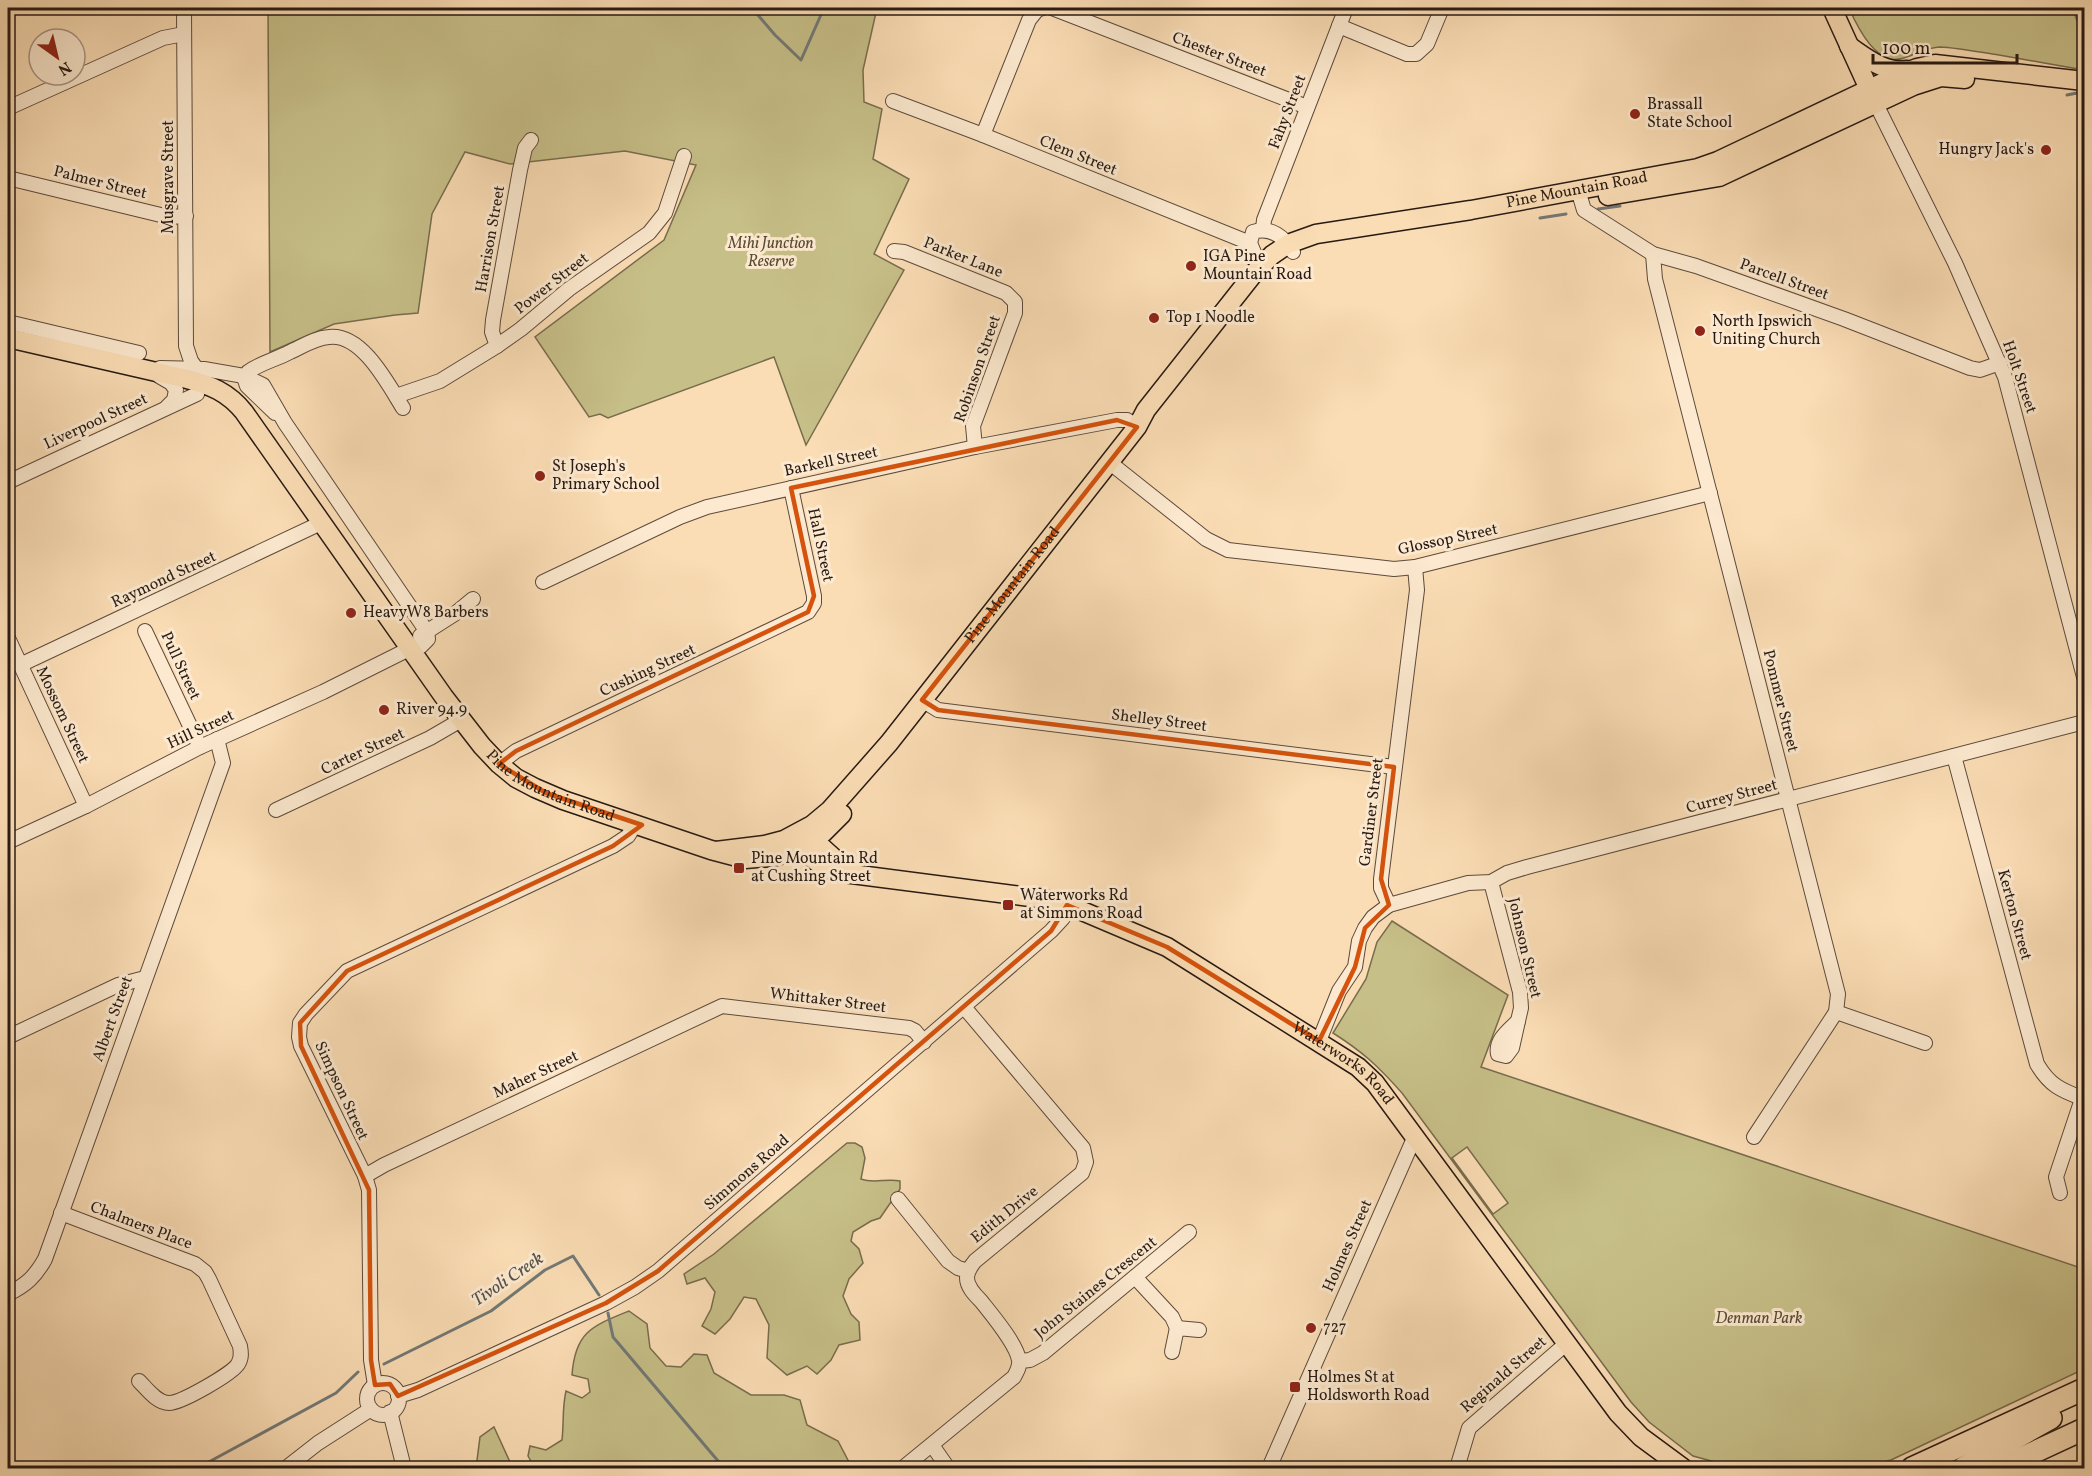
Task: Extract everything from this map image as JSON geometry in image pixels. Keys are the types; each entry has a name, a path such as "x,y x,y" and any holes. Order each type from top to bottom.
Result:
{"highway":[{"path":"1912,1468 2085,1389"},
{"path":"1963,1468 2020,1435 2085,1402"},
{"path":"2000,1468 2085,1429"}],"main road":[{"path":"1832,8 1873,97"},
{"path":"1849,46 1888,70 1917,68"},
{"name":"Pine Mountain Road","path":"805,838 889,743 1137,427 1146,410 1259,260 1290,248 1331,239 1579,195 1719,177 1873,97 1917,68 1944,65 2085,81"},
{"name":"Pine Mountain Road","path":"1873,97 1941,77 2015,84 2085,87"},
{"name":"Pine Mountain Road","path":"8,338 143,361 227,395 244,411 461,720 499,764 522,781 546,793 716,851 765,845 805,838 831,826 846,809 889,743"},
{"path":"838,862 833,847 833,838 846,809"},
{"name":"Waterworks Road","path":"805,838 857,875"},
{"name":"Waterworks Road","path":"805,838 812,858 830,870 1045,899 1068,905 1167,947 1358,1067 1370,1077 1415,1136 1630,1427 1683,1468"}],"street":[{"path":"8,10 12,8"},
{"name":"Musgrave Street","path":"184,8 186,346 196,368"},
{"path":"983,135 1029,20 1042,8"},
{"name":"Chester Street","path":"1052,8 1307,107"},
{"name":"Fahy Street","path":"1263,229 1264,220 1346,8"},
{"path":"1339,26 1407,54 1418,53 1427,44 1442,8"},
{"path":"8,108 163,38 184,34"},
{"name":"Holt Street","path":"1873,97 1955,263 2000,363 2085,677"},
{"name":"Clem Street","path":"893,101 983,135 1259,260"},
{"name":"Harrison Street","path":"497,345 492,332 520,170 525,148 531,140"},
{"name":"Power Street","path":"271,362 320,339 345,338 366,355 400,402 440,381 521,329 569,289 649,233 665,213 684,156"},
{"name":"Palmer Street","path":"8,178 169,217 186,216"},
{"name":"Parcell Street","path":"1579,195 1584,210 1653,254 1696,266 1844,319 1970,368 1980,370 2000,363"},
{"path":"1259,260 1253,232 1263,229 1279,235 1290,248"},
{"name":"Parker Lane","path":"894,251 904,252 1006,293 1015,302"},
{"name":"Pommer Street","path":"1653,254 1655,279 1838,994 1836,1012"},
{"name":"Robinson Street","path":"975,447 973,426 1015,314 1015,302"},
{"name":"Pine Mountain Road","path":"8,322 167,368 196,368 246,376"},
{"path":"167,368 177,361 186,346"},
{"name":"Liverpool Street","path":"143,361 174,386 175,397 167,407"},
{"path":"264,392 246,386 246,376 250,370 271,362"},
{"path":"271,362 265,370 264,392 427,633 430,646 424,670"},
{"path":"244,411 264,392"},
{"name":"Liverpool Street","path":"8,482 197,393"},
{"name":"Barkell Street","path":"543,582 693,511 975,447 1117,420 1127,420 1137,427"},
{"name":"Glossop Street","path":"1109,462 1206,539 1228,550 1394,569 1415,567 1710,493"},
{"name":"Hall Street","path":"791,488 814,596 811,608"},
{"name":"Raymond Street","path":"20,665 321,523"},
{"name":"Gardiner Street","path":"1389,905 1381,888 1381,879 1417,590 1415,567"},
{"path":"427,633 460,611 473,598"},
{"name":"Cushing Street","path":"499,764 517,751 803,616 811,608"},
{"name":"Pull Street","path":"145,631 200,747"},
{"path":"410,649 421,646 428,639 427,633"},
{"name":"Mossom Street","path":"8,638 86,806"},
{"name":"Hill Street","path":"8,842 86,806 200,747 323,692 410,649"},
{"name":"Shelley Street","path":"922,700 938,710 1394,767"},
{"name":"Carter Street","path":"276,810 430,738 461,720"},
{"name":"Currey Street","path":"1389,905 1468,883 1491,882 1507,873 1527,867 2085,722"},
{"name":"Albert Street","path":"8,1294 23,1286 36,1275 45,1259 223,763 217,739"},
{"name":"Kerton Street","path":"1954,756 2037,1064 2047,1080 2084,1099"},
{"name":"Simpson Street","path":"374,1380 371,1360 369,1190 365,1176 302,1046 299,1030 306,1014 347,972 613,846 628,836 636,823"},
{"name":"Johnson Street","path":"1491,882 1520,992 1521,1008 1518,1021"},
{"name":"Simmons Road","path":"398,1396 418,1390 606,1303 635,1287 683,1250 1056,927 1063,918 1068,905"},
{"path":"1318,1041 1339,991 1354,967 1359,941 1365,928 1373,917 1389,905"},
{"path":"8,1037 118,985 146,978"},
{"name":"Maher Street","path":"365,1176 722,1006"},
{"name":"Whittaker Street","path":"722,1006 909,1028 924,1041"},
{"name":"Edith Drive","path":"964,1007 1083,1148 1086,1162 1082,1173 975,1261 968,1271"},
{"path":"1754,1137 1836,1012 1925,1043"},
{"path":"2060,1193 2056,1177 2084,1099"},
{"name":"Holmes Street","path":"1269,1468 1415,1136"},
{"path":"898,1199 948,1262 968,1271 967,1280 970,1289 998,1323 1020,1361 1019,1369 1014,1377 903,1468"},
{"name":"Chalmers Place","path":"61,1213 195,1264 206,1272 210,1279 240,1346 238,1364 226,1374 180,1400 169,1403 157,1398 139,1381"},
{"name":"John Staines Crescent","path":"1020,1361 1030,1360 1043,1353 1189,1232"},
{"path":"1135,1277 1172,1317 1177,1328 1172,1352"},
{"path":"1177,1328 1198,1330"},
{"name":"Reginald Street","path":"1457,1468 1469,1428 1566,1343"},
{"path":"374,1380 390,1384 397,1392 397,1406 390,1412 380,1414 371,1409 367,1399 374,1380"},
{"path":"286,1468 318,1443 371,1409"},
{"path":"390,1412 404,1468"},
{"path":"932,1445 948,1468"}],"highlighted area":[{"path":"1117,420 1137,427 922,700 938,710 1394,767 1381,879 1389,905 1365,928 1355,967 1319,1041 1167,947 1067,905 1051,931 658,1271 606,1303 398,1396 390,1384 375,1385 371,1360 369,1190 301,1046 300,1023 347,971 613,846 642,825 546,793 499,764 516,751 808,612 814,596 791,488"}],"green space":[{"name":"Mihi Junction Reserve","path":"268,8 877,8 863,70 864,102 882,109 873,159 909,179 874,254 904,270 806,445 774,357 608,418 600,414 589,417 535,337 664,240 696,165 625,151 510,164 465,152 432,214 418,313 334,324 270,352"},
{"path":"1849,8 2084,8 2084,70 1977,51 1940,47 1891,59 1877,52 1871,45"},
{"name":"Denman Park","path":"1392,921 1508,995 1481,1067 2084,1269 2084,1369 1891,1460 1861,1468 1737,1468 1693,1456 1649,1422 1631,1402 1402,1093 1370,1060 1333,1033 1366,979 1377,942","holes":["1467,1147 1508,1203 1493,1214 1452,1158"]},
{"path":"847,1143 855,1143 862,1147 865,1158 861,1179 900,1181 900,1189 880,1218 853,1232 851,1241 859,1249 863,1263 849,1279 843,1296 851,1314 859,1322 860,1340 839,1345 831,1360 817,1374 807,1366 787,1375 767,1358 769,1325 756,1299 744,1297 730,1319 715,1334 702,1326 711,1309 715,1292 705,1278 687,1284 684,1274 714,1254"},
{"path":"629,1311 647,1324 650,1348 666,1366 681,1367 694,1354 707,1355 714,1373 751,1395 784,1395 800,1400 807,1425 838,1441 854,1468 528,1468 533,1465 528,1456 530,1446 546,1450 562,1440 566,1391 582,1398 590,1392 588,1379 572,1375 577,1349 582,1340 595,1327"},
{"path":"494,1427 510,1462 516,1468 476,1468 480,1437"}],"waterway":[{"path":"752,8 801,60 824,8"},
{"path":"2073,8 2084,38"},
{"path":"2067,95 2082,92"},
{"path":"1598,209 1620,206"},
{"path":"1540,218 1566,214"},
{"name":"Tivoli Creek","path":"384,1364 491,1311 545,1270 573,1256 599,1295"},
{"name":"Tivoli Creek","path":"608,1313 613,1337 724,1468"},
{"name":"Tivoli Creek","path":"191,1468 205,1464 336,1393 358,1372"}],"place":[{"name":"Brassall State School","path":"1635,114"},
{"name":"Hungry Jack's","path":"2046,150"},
{"name":"IGA Pine Mountain Road","path":"1191,266"},
{"name":"Top 1 Noodle","path":"1154,318"},
{"name":"North Ipswich Uniting Church","path":"1700,331"},
{"name":"St Joseph's Primary School","path":"540,476"},
{"name":"HeavyW8 Barbers","path":"351,613"},
{"name":"River 94.9","path":"384,710"},
{"name":"Pine Mountain Rd at Cushing Street","path":"739,868"},
{"name":"Waterworks Rd at Simmons Road","path":"1008,905"},
{"name":"727","path":"1311,1328"},
{"name":"Holmes St at Holdsworth Road","path":"1295,1387"}]}
